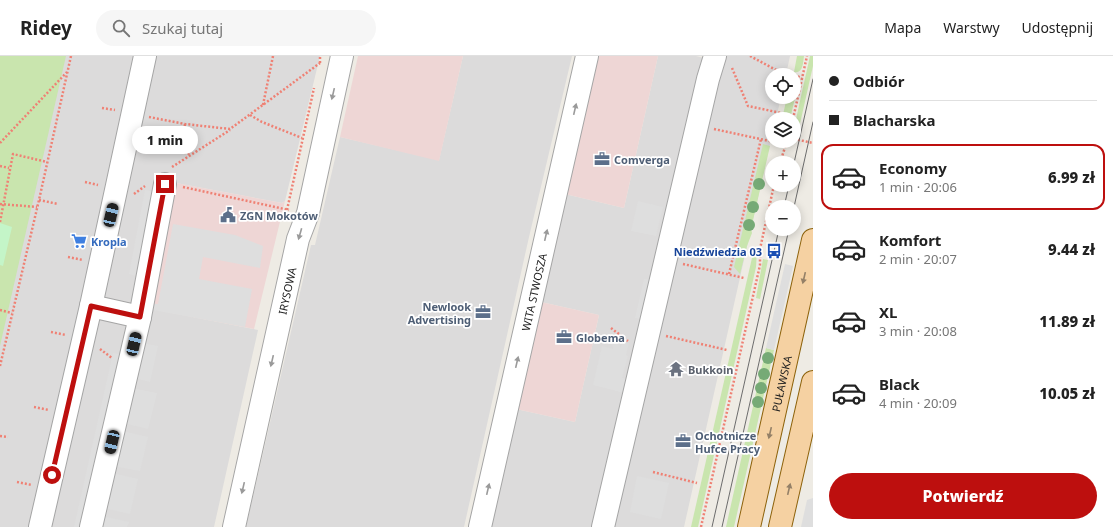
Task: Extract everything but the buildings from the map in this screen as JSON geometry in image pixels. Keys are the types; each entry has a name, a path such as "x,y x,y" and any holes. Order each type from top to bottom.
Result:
{"main road":[{"name":"PUŁAWSKA","path":"748,527 813,240"},
{"path":"780,527 813,382"}],"street":[{"path":"40,527 91,306 144,56"},
{"name":"IRYSOWA","path":"234,527 298,239 297,211 342,56"},
{"name":"WITA STWOSZA","path":"480,527 587,56"},
{"path":"604,527 648,332 708,79 723,61"},
{"path":"91,527 140,317 165,184"},
{"path":"91,306 140,317"}],"path":[{"path":"0,366 71,56"},
{"path":"263,105 273,56"},
{"path":"318,70 320,56"},
{"path":"750,56 772,68"},
{"path":"795,112 807,56"},
{"path":"723,61 748,106 776,112"},
{"path":"132,114 185,124 230,129 320,63"},
{"path":"0,143 67,72"},
{"path":"165,184 297,211 302,138 315,85"},
{"path":"250,115 262,122 302,138"},
{"path":"185,124 180,152 191,154"},
{"path":"697,126 765,140"},
{"path":"729,274 761,139"},
{"path":"801,140 813,143"},
{"path":"0,222 2,204 13,154 47,162"},
{"path":"0,166 9,168"},
{"path":"701,527 760,265 760,249 772,192"},
{"path":"39,200 58,204"},
{"path":"2,204 37,207"},
{"path":"665,260 744,278"},
{"path":"0,310 12,313"},
{"path":"648,332 727,350"},
{"path":"83,339 92,343 128,370"},
{"path":"0,436 8,437"},
{"path":"653,472 697,483"}],"shaded area":[{"path":"0,56 320,56 285,201 282,203 176,183 152,309 258,330 214,527 0,527"},
{"path":"358,56 463,56 439,161 340,137"},
{"path":"463,56 572,56 529,237 464,527 246,527 311,245 315,245 340,137 439,160"},
{"path":"596,56 658,56 624,208 565,194"},
{"path":"658,56 696,56 704,58 704,56 790,56 787,68 765,68 765,104 779,104 778,112 765,112 765,148 769,148 767,156 765,156 765,166 684,527 490,527 516,409 575,422 599,315 541,302 565,194 624,208"},
{"path":"176,183 282,203 285,201 254,329 152,309"},
{"path":"145,190 156,192 140,277 129,274"},
{"path":"638,201 663,207 656,236 631,231"},
{"path":"173,224 235,235 263,246 260,268 203,257 199,279 252,289 245,327 153,310 153,304 158,304"},
{"path":"785,264 793,266 774,350 766,348"},
{"path":"644,279 654,280 645,320 635,318"},
{"path":"541,302 599,315 575,422 516,409"},
{"path":"619,337 620,348 623,342 629,343 626,355 628,356 622,378 632,380 628,394 593,385 602,346 613,349 612,338"},
{"path":"142,343 158,346 150,382 134,378"},
{"path":"113,353 124,355 84,527 74,527"},
{"path":"132,388 157,393 148,429 123,423"},
{"path":"122,431 148,437 140,471 113,466"},
{"path":"112,473 138,479 130,514 104,508"},
{"path":"637,476 669,483 661,519 630,512"},
{"path":"813,498 813,527 801,527 807,500"},
{"path":"102,516 129,522 127,527 100,527"}],"green space":[{"path":"0,56 66,56 0,346"},
{"path":"797,56 804,56 801,70 801,68 795,68"},
{"path":"810,56 813,56 813,66 801,119 801,112 798,112 799,104 801,104 801,96"},
{"path":"785,104 794,104 792,112 784,112"},
{"path":"763,144 765,145 765,148 770,148 768,156 765,156 765,168 751,229 752,233 740,274 734,267"},
{"path":"0,223 12,227 3,266 0,265"},
{"path":"754,249 757,250 756,267 698,527 691,527"},
{"path":"763,259 768,260 760,299 756,298"},
{"path":"766,348 774,350 734,527 726,527"}],"tram line":[{"path":"796,156 813,79"},
{"path":"796,200 813,122"},
{"path":"786,200 787,192"},
{"path":"712,527 777,236"},
{"path":"722,527 787,236"}],"place":[{"name":"Comverga","path":"602,159"},
{"name":"ZGN Mokotów","path":"228,215"},
{"name":"Kropla","path":"79,241"},
{"name":"Niedźwiedzia 03","path":"774,251"},
{"name":"Newlook Advertising","path":"483,312"},
{"name":"Globema","path":"564,337"},
{"name":"Bukkoin","path":"676,369"},
{"name":"Ochotnicze Hufce Pracy","path":"683,441"}],"route":[{"path":"52,475 91,306 140,317 165,184"}]}
